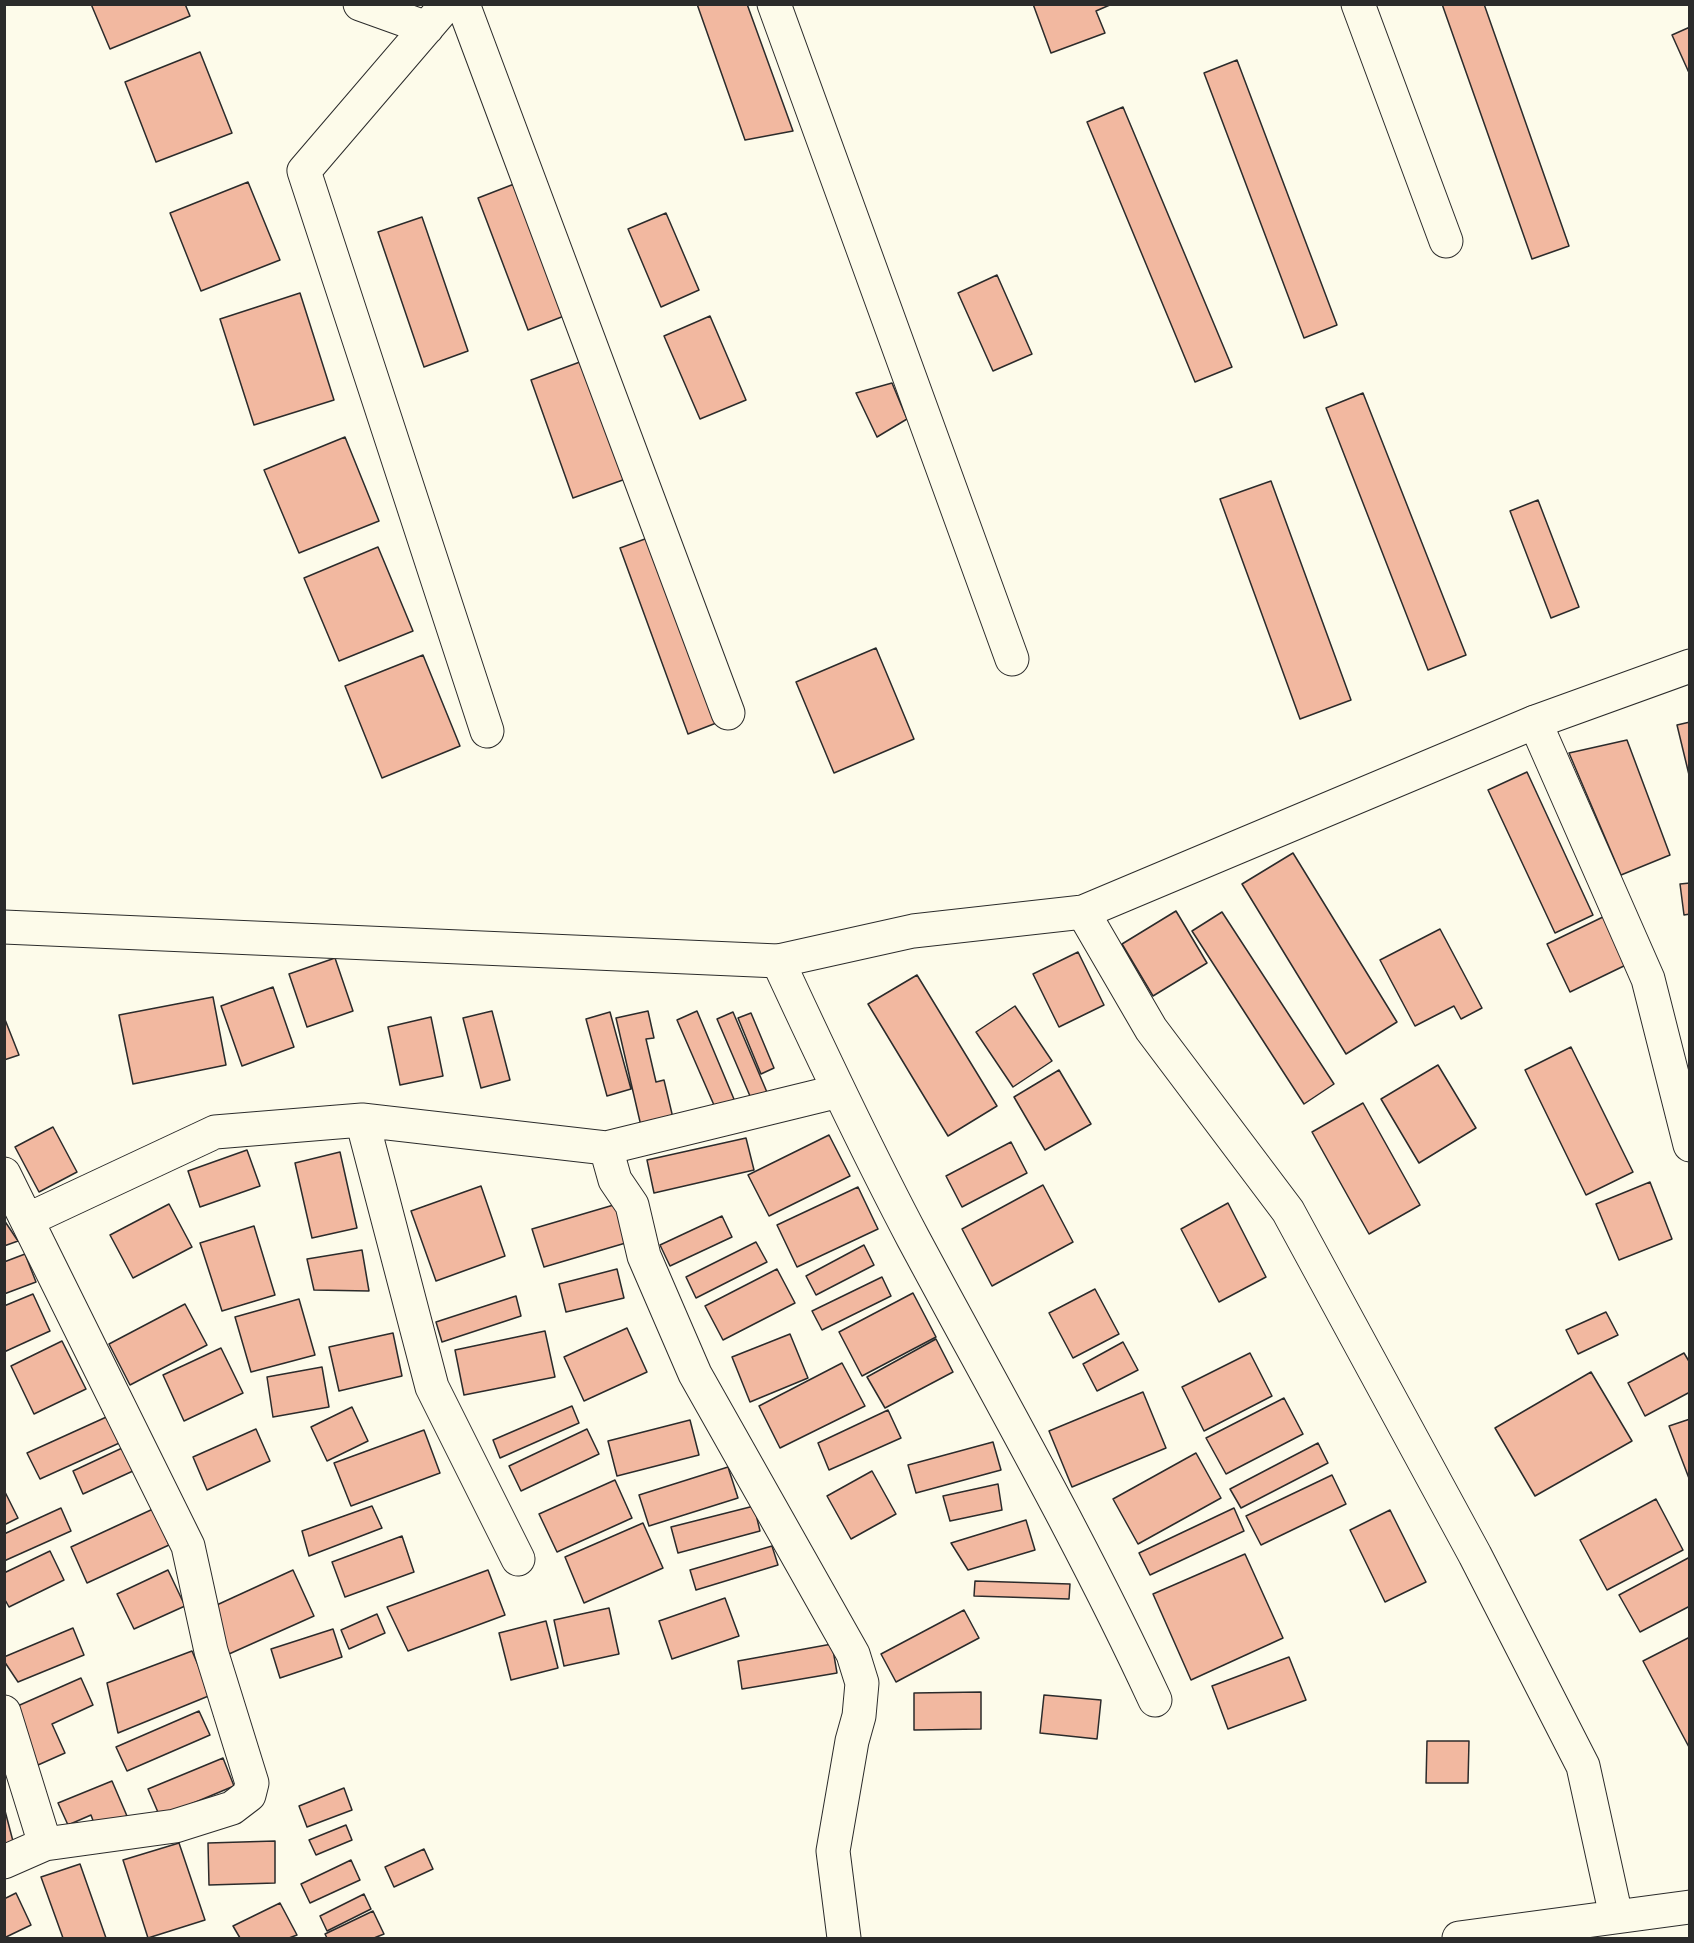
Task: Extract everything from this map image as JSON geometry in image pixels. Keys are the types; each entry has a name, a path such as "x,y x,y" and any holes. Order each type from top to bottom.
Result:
{"street":[{"path":"360,4 437,16"},
{"path":"463,4 728,713"},
{"path":"774,4 1012,659"},
{"path":"1358,4 1446,242"},
{"path":"437,16 304,171 487,731"},
{"path":"4,927 778,961 913,931 1083,912 1535,722 1689,666"},
{"path":"1535,722 1648,979 1689,1145"},
{"path":"1083,912 1151,1029 1288,1211 1475,1556 1583,1766 1616,1916"},
{"path":"778,961 839,1092 912,1236 1091,1567 1155,1700"},
{"path":"27,1220 215,1132 362,1120 606,1148 839,1092"},
{"path":"362,1120 432,1387 518,1559"},
{"path":"606,1148 615,1180 632,1204 644,1256 695,1374 853,1654 862,1683 859,1716 852,1741 832,1851 844,1938"},
{"path":"4,1174 188,1546 211,1651 252,1783 249,1796 232,1808 175,1826 45,1844 4,1862"},
{"path":"4,1712 45,1844"},
{"path":"1459,1938 1689,1907"}],"building":[{"path":"91,4 185,4 190,16 110,49"},
{"path":"697,4 747,4 793,131 745,140"},
{"path":"1033,4 1112,4 1096,11 1105,33 1051,53"},
{"path":"1442,4 1484,4 1569,246 1532,259"},
{"path":"1690,27 1690,75 1672,35"},
{"path":"200,52 232,133 156,162 125,82"},
{"path":"1237,60 1337,325 1304,338 1204,73"},
{"path":"1123,107 1232,367 1195,382 1087,122"},
{"path":"527,179 577,311 528,330 478,198"},
{"path":"248,182 280,260 201,291 170,213"},
{"path":"666,213 699,290 661,307 628,229"},
{"path":"422,217 468,351 424,367 378,232"},
{"path":"997,275 1032,354 993,371 958,293"},
{"path":"300,293 334,400 254,425 220,319"},
{"path":"710,316 746,400 700,419 664,336"},
{"path":"588,359 631,477 573,498 531,380"},
{"path":"892,383 907,419 877,437 856,393"},
{"path":"1363,393 1466,655 1428,670 1326,408"},
{"path":"345,437 379,521 299,553 264,470"},
{"path":"1271,481 1351,700 1300,719 1220,499"},
{"path":"1538,500 1579,607 1551,618 1510,511"},
{"path":"656,535 724,720 688,734 620,548"},
{"path":"378,547 413,631 339,661 304,578"},
{"path":"876,648 914,739 834,773 796,682"},
{"path":"423,655 460,746 382,778 345,686"},
{"path":"1690,722 1690,779 1677,725"},
{"path":"1627,740 1670,855 1621,875 1569,753"},
{"path":"1527,772 1593,915 1555,933 1488,790"},
{"path":"1293,853 1397,1022 1346,1054 1242,884"},
{"path":"1690,883 1690,914 1684,915 1680,884"},
{"path":"1176,911 1207,963 1153,996 1122,944"},
{"path":"1222,912 1334,1084 1304,1104 1192,931"},
{"path":"1605,916 1628,964 1570,992 1547,944"},
{"path":"1440,929 1482,1008 1461,1019 1454,1006 1415,1026 1380,960"},
{"path":"1078,952 1104,1005 1059,1027 1033,974"},
{"path":"335,958 353,1011 307,1027 289,974"},
{"path":"917,975 997,1106 948,1136 868,1004"},
{"path":"273,987 294,1047 242,1066 221,1006"},
{"path":"213,997 226,1065 133,1084 119,1015"},
{"path":"1015,1006 1052,1061 1013,1087 976,1032"},
{"path":"492,1011 510,1080 481,1088 463,1018"},
{"path":"648,1011 654,1038 646,1039 656,1082 664,1080 673,1118 641,1126 616,1018"},
{"path":"697,1011 736,1104 717,1112 677,1020"},
{"path":"610,1012 631,1089 607,1096 586,1019"},
{"path":"733,1012 769,1097 753,1103 717,1019"},
{"path":"751,1013 774,1068 761,1074 738,1018"},
{"path":"4,1017 19,1055 4,1060"},
{"path":"431,1017 443,1076 400,1085 388,1027"},
{"path":"1571,1047 1633,1172 1586,1195 1525,1070"},
{"path":"1438,1065 1476,1128 1419,1163 1381,1099"},
{"path":"1059,1070 1091,1124 1045,1150 1014,1097"},
{"path":"1363,1103 1420,1205 1369,1234 1312,1132"},
{"path":"53,1127 77,1172 39,1192 15,1147"},
{"path":"829,1135 850,1176 769,1216 748,1175"},
{"path":"746,1138 754,1170 654,1193 647,1160"},
{"path":"1011,1142 1027,1173 962,1207 946,1176"},
{"path":"247,1150 260,1186 200,1207 188,1171"},
{"path":"340,1152 357,1228 312,1238 295,1163"},
{"path":"1650,1182 1672,1239 1619,1260 1596,1204"},
{"path":"1043,1185 1073,1242 992,1286 962,1229"},
{"path":"481,1186 505,1256 436,1281 411,1211"},
{"path":"858,1187 878,1229 797,1267 777,1225"},
{"path":"1228,1203 1266,1277 1219,1302 1181,1229"},
{"path":"169,1204 192,1247 133,1278 110,1235"},
{"path":"617,1204 629,1242 544,1267 532,1229"},
{"path":"722,1216 732,1237 670,1266 660,1245"},
{"path":"4,1220 18,1241 4,1246"},
{"path":"254,1226 275,1295 222,1311 200,1243"},
{"path":"756,1242 767,1262 696,1298 686,1277"},
{"path":"864,1245 874,1265 816,1295 806,1276"},
{"path":"362,1250 369,1291 314,1290 307,1259"},
{"path":"25,1254 36,1282 4,1294 4,1262"},
{"path":"617,1269 624,1298 566,1312 559,1284"},
{"path":"777,1269 795,1303 723,1340 705,1306"},
{"path":"882,1277 891,1296 822,1330 812,1311"},
{"path":"1095,1289 1119,1334 1073,1358 1049,1313"},
{"path":"913,1293 936,1337 862,1376 839,1332"},
{"path":"33,1294 50,1331 4,1352 4,1306"},
{"path":"516,1296 521,1316 442,1342 436,1322"},
{"path":"299,1299 315,1355 251,1372 235,1317"},
{"path":"185,1304 207,1345 130,1385 109,1344"},
{"path":"1606,1312 1618,1335 1578,1354 1566,1330"},
{"path":"627,1328 647,1372 584,1401 564,1357"},
{"path":"545,1331 555,1377 464,1395 455,1350"},
{"path":"393,1333 402,1376 339,1391 329,1347"},
{"path":"790,1334 808,1378 750,1402 732,1357"},
{"path":"936,1339 953,1372 885,1408 867,1377"},
{"path":"62,1341 86,1389 34,1414 11,1366"},
{"path":"1123,1342 1138,1370 1097,1391 1083,1364"},
{"path":"221,1348 243,1393 184,1421 163,1375"},
{"path":"1250,1353 1272,1396 1204,1431 1182,1387"},
{"path":"1684,1353 1690,1363 1690,1392 1645,1416 1628,1383"},
{"path":"842,1363 865,1406 780,1448 759,1406"},
{"path":"322,1367 329,1407 273,1417 267,1377"},
{"path":"1591,1372 1632,1441 1535,1496 1495,1428"},
{"path":"1143,1392 1166,1448 1072,1487 1049,1431"},
{"path":"1284,1398 1303,1434 1226,1474 1206,1438"},
{"path":"572,1406 579,1423 500,1458 493,1440"},
{"path":"352,1407 368,1441 327,1461 311,1427"},
{"path":"888,1410 901,1438 829,1470 818,1443"},
{"path":"113,1414 126,1440 40,1479 27,1453"},
{"path":"1690,1419 1690,1481 1669,1426"},
{"path":"690,1420 699,1455 617,1476 608,1441"},
{"path":"256,1429 270,1461 207,1490 193,1457"},
{"path":"587,1429 599,1454 521,1491 509,1466"},
{"path":"424,1430 440,1473 351,1506 334,1463"},
{"path":"135,1442 146,1465 83,1494 73,1471"},
{"path":"993,1442 1001,1470 916,1493 908,1465"},
{"path":"1318,1443 1328,1463 1241,1508 1230,1489"},
{"path":"1196,1453 1221,1498 1138,1544 1113,1499"},
{"path":"728,1467 738,1498 649,1526 639,1495"},
{"path":"872,1471 896,1514 851,1539 827,1496"},
{"path":"1332,1475 1346,1504 1261,1545 1246,1516"},
{"path":"615,1480 632,1518 557,1552 539,1514"},
{"path":"998,1484 1002,1510 950,1521 943,1496"},
{"path":"4,1490 18,1518 4,1525"},
{"path":"1656,1499 1683,1550 1607,1590 1580,1540"},
{"path":"372,1506 382,1528 309,1556 302,1531"},
{"path":"754,1506 760,1531 678,1553 671,1527"},
{"path":"61,1508 71,1531 4,1561 4,1534"},
{"path":"1234,1508 1244,1531 1150,1575 1139,1553"},
{"path":"153,1509 169,1545 87,1583 71,1547"},
{"path":"1390,1510 1426,1582 1385,1602 1350,1530"},
{"path":"1026,1520 1035,1550 968,1570 951,1543"},
{"path":"643,1523 663,1568 584,1603 565,1557"},
{"path":"402,1536 414,1572 345,1597 332,1562"},
{"path":"772,1546 778,1565 696,1590 690,1570"},
{"path":"50,1551 64,1580 9,1607 4,1598 4,1573"},
{"path":"1245,1554 1283,1638 1191,1680 1153,1594"},
{"path":"1690,1557 1690,1606 1640,1632 1619,1595"},
{"path":"168,1570 185,1606 134,1629 117,1594"},
{"path":"293,1570 314,1616 229,1654 208,1609"},
{"path":"488,1570 505,1615 408,1651 387,1607"},
{"path":"975,1581 1070,1584 1069,1599 974,1596"},
{"path":"725,1598 739,1636 672,1659 659,1621"},
{"path":"609,1608 619,1654 564,1666 554,1620"},
{"path":"964,1610 979,1638 896,1682 881,1654"},
{"path":"377,1614 385,1633 349,1649 341,1630"},
{"path":"546,1621 558,1668 511,1680 499,1633"},
{"path":"73,1628 84,1655 18,1682 4,1661 4,1657"},
{"path":"333,1629 342,1657 280,1678 271,1649"},
{"path":"1690,1637 1690,1749 1643,1661"},
{"path":"832,1644 837,1673 742,1689 738,1661"},
{"path":"192,1651 211,1695 118,1733 107,1683"},
{"path":"1289,1657 1306,1700 1228,1729 1212,1686"},
{"path":"81,1678 93,1705 52,1724 65,1753 38,1765 13,1708"},
{"path":"981,1692 981,1729 914,1730 914,1693"},
{"path":"1044,1695 1101,1700 1097,1739 1040,1733"},
{"path":"199,1711 210,1735 127,1771 116,1747"},
{"path":"1427,1741 1469,1741 1468,1783 1426,1783"},
{"path":"223,1758 234,1786 160,1817 148,1789"},
{"path":"112,1781 127,1816 96,1829 91,1815 68,1825 58,1803"},
{"path":"344,1788 352,1810 307,1827 299,1806"},
{"path":"4,1807 14,1845 4,1847"},
{"path":"346,1825 352,1840 316,1855 309,1840"},
{"path":"275,1841 275,1883 209,1885 208,1843"},
{"path":"179,1843 205,1920 148,1938 123,1860"},
{"path":"424,1849 433,1869 394,1887 385,1867"},
{"path":"351,1860 360,1880 310,1903 301,1884"},
{"path":"80,1864 106,1938 63,1938 41,1877"},
{"path":"16,1893 31,1925 4,1938 4,1899"},
{"path":"364,1894 371,1909 327,1931 320,1916"},
{"path":"280,1903 297,1935 289,1938 240,1938 233,1926"},
{"path":"373,1911 384,1934 374,1938 327,1938 325,1934"}]}
